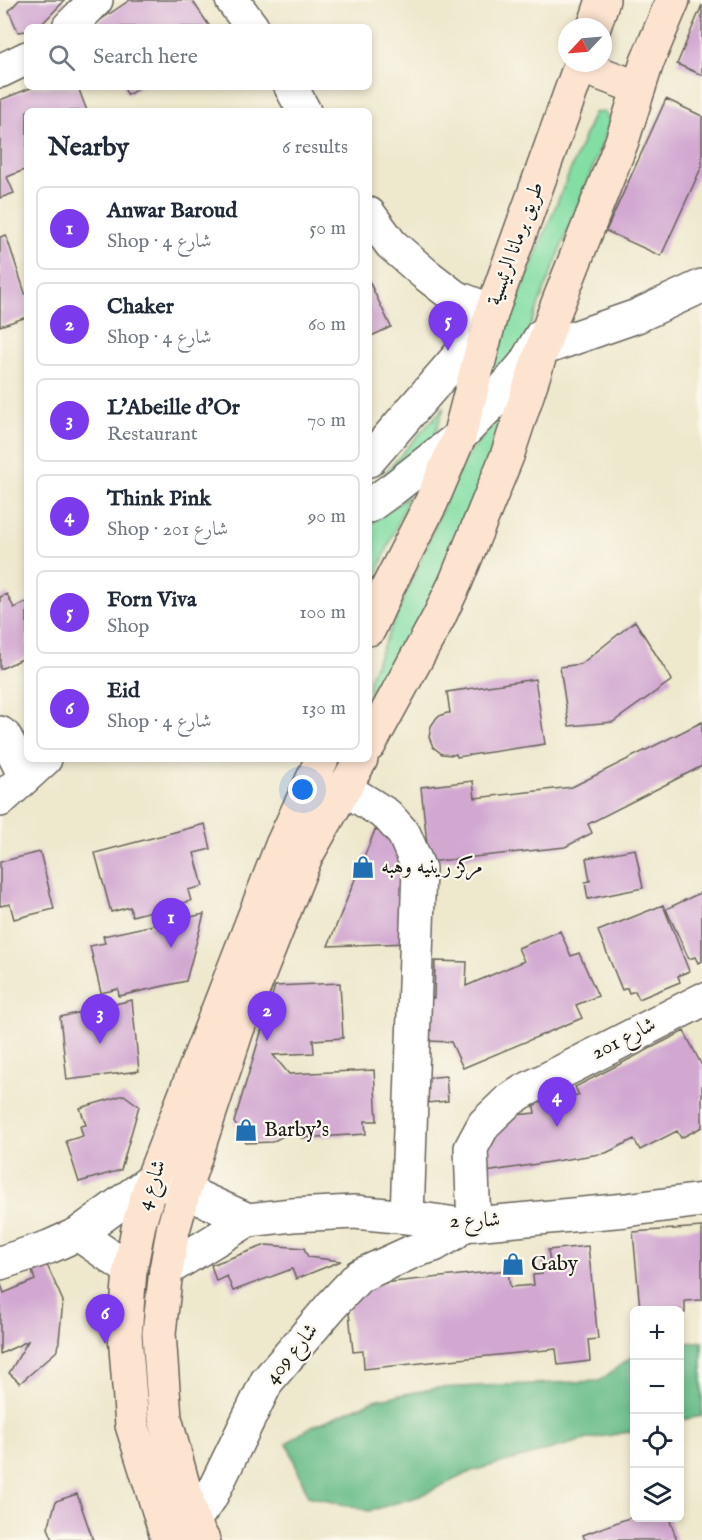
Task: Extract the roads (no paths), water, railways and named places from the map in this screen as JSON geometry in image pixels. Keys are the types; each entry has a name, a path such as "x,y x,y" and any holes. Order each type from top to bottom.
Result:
{"main road":[{"path":"597,18 603,0"},
{"path":"372,740 438,620 507,456 553,316 622,141 647,62 673,0"},
{"name":"طريق برمانا الرئيسية","path":"490,317 578,72"},
{"path":"598,72 639,88"},
{"path":"372,622 431,504 459,437 490,317"},
{"path":"294,851 321,762"},
{"path":"294,851 344,788 359,762"},
{"name":"شارع 4","path":"186,1535 132,1425 125,1335 130,1270 139,1224 152,1180 294,851"},
{"name":"شارع 4","path":"186,1535 165,1418 159,1333 166,1270 173,1230 184,1191 294,851"}],"street":[{"path":"72,24 96,0"},
{"path":"232,0 250,24"},
{"path":"0,71 24,59"},
{"path":"293,90 302,108"},
{"path":"372,218 391,244 424,273 455,297 490,317"},
{"path":"542,349 637,316 702,286"},
{"path":"372,504 459,437 491,405 524,365 553,316"},
{"name":"طريق برمانا الرئيسية","path":"372,456 490,317"},
{"path":"2,736 24,757"},
{"path":"0,800 35,767"},
{"path":"344,788 387,815 404,834 419,869 408,1217"},
{"name":"شارع 201","path":"468,1224 471,1148 484,1124 495,1112 522,1092 702,1000"},
{"path":"0,1263 49,1247 78,1234 152,1180 184,1191 248,1220"},
{"name":"شارع 2","path":"166,1270 248,1220 356,1212 468,1224 626,1210 702,1200"},
{"name":"شارع 409","path":"186,1535 210,1498 267,1381 332,1305 359,1276 414,1251 434,1245 468,1224"},
{"path":"78,1234 130,1270"}],"place":[{"name":"Forn Viva","path":"448,351"},
{"name":"مركز رينيه وهبه","path":"363,867"},
{"name":"Anwar Baroud","path":"171,948"},
{"name":"Chaker","path":"267,1041"},
{"name":"L'Abeille d'Or","path":"100,1044"},
{"name":"Think Pink","path":"557,1127"},
{"name":"Barby's","path":"246,1130"},
{"name":"Gaby","path":"513,1264"},
{"name":"Eid","path":"105,1344"}]}
